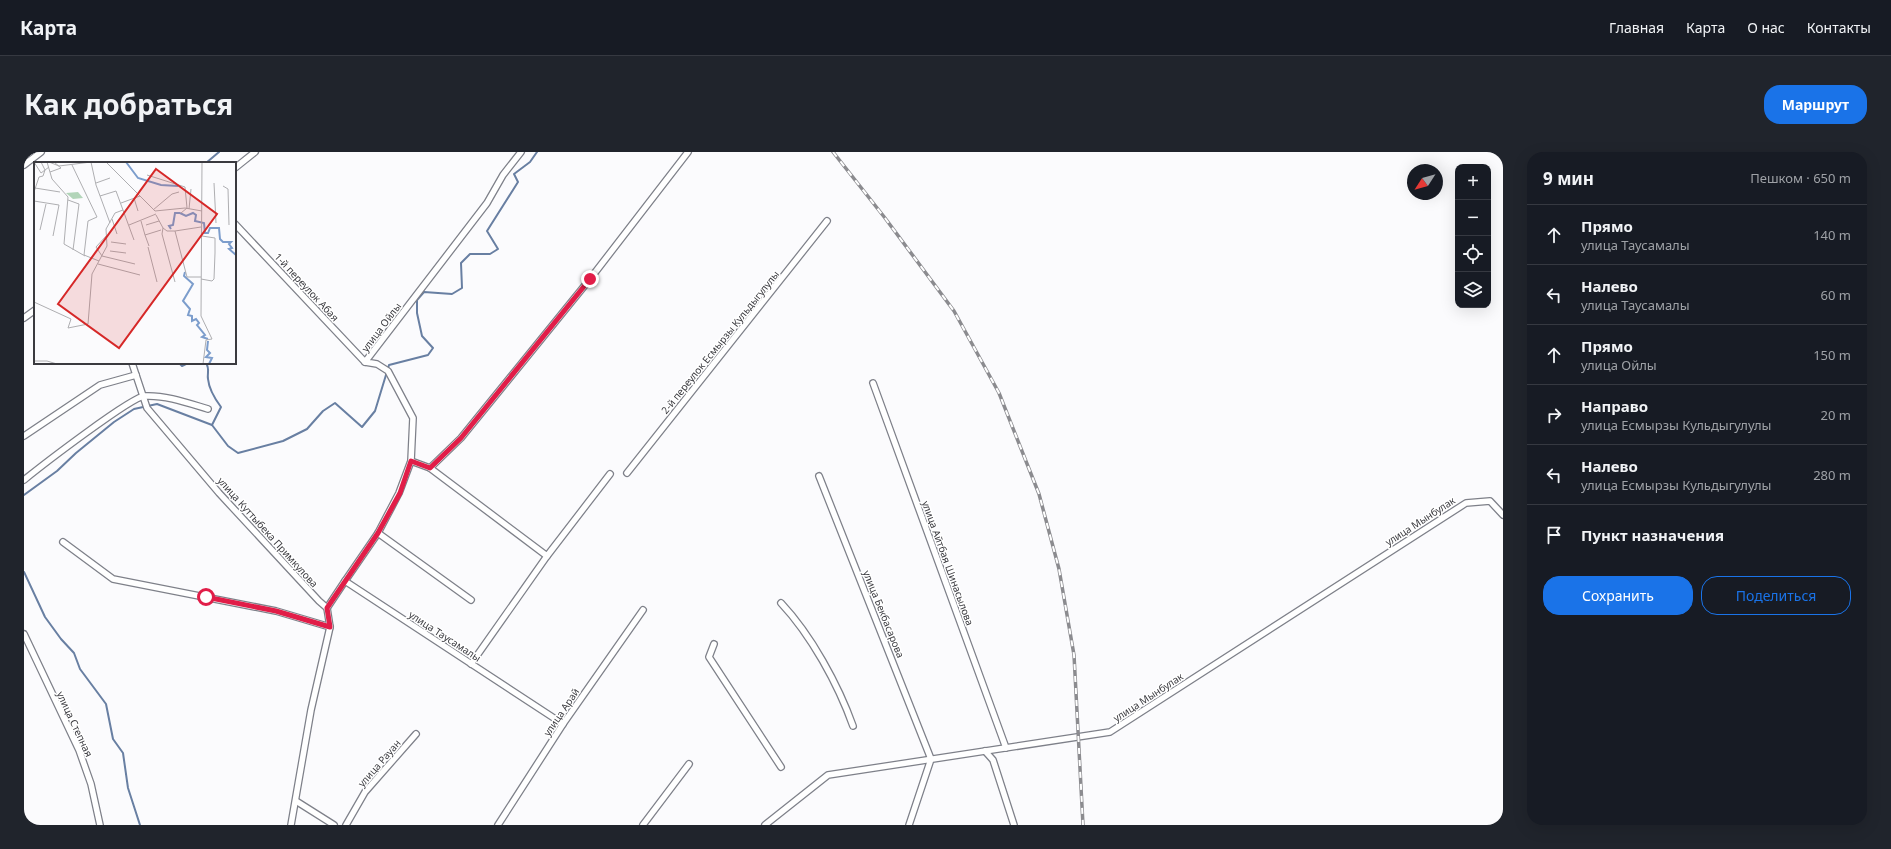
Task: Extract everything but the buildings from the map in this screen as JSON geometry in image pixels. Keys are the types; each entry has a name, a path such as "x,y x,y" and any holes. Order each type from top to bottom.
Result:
{"street":[{"path":"24,166 41,152"},
{"path":"236,167 255,152"},
{"name":"улица Ойлы","path":"345,581 378,533 400,493 411,461 414,418 388,371 376,364 365,362 487,203 503,175 521,152"},
{"path":"430,468 461,438 476,420 590,279 688,152"},
{"name":"2-й переулок Есмырзы Кульдыгулулы","path":"627,473 827,221"},
{"name":"1-й переулок Абая","path":"236,225 365,362"},
{"path":"24,318 34,311"},
{"name":"улица Куттыбека Примкулова","path":"132,364 147,408 219,493 318,601 327,608"},
{"path":"24,436 100,385 136,375"},
{"name":"улица Айтбая Шинасылова","path":"873,383 1006,748"},
{"path":"24,480 111,416 143,396 174,399 208,409"},
{"path":"411,461 430,468 547,556"},
{"path":"471,664 547,556 610,474"},
{"name":"улица Бекбасарова","path":"819,476 932,759"},
{"name":"улица Мынбулак","path":"765,825 828,775 1110,732 1466,502 1490,501 1503,515"},
{"path":"378,533 471,600"},
{"path":"63,542 113,579 276,611 330,627"},
{"path":"291,825 312,710 330,627 327,608 345,581"},
{"name":"улица Таусамалы","path":"345,581 563,724"},
{"path":"781,603 797,620 843,697 853,726"},
{"name":"улица Арай","path":"498,825 563,724 643,610"},
{"name":"улица Степная","path":"24,634 79,750 91,784 100,825"},
{"path":"714,644 709,657 781,767"},
{"name":"улица Рауан","path":"346,825 365,792 416,734"},
{"path":"985,751 993,760 1014,825"},
{"path":"908,825 932,759"},
{"path":"643,825 689,764"},
{"path":"296,801 334,825"}],"waterway":[{"path":"207,162 219,152"},
{"path":"24,495 57,471 76,453 114,422 134,409 157,404 212,425 228,446 238,453 283,441 307,429 323,411 335,403 362,427 375,411 389,365 428,355 433,348 422,336 417,313 417,300 424,292 452,294 462,288 461,263 470,254 490,254 498,249 487,231 518,182 514,174 530,162 537,152"},
{"path":"180,364 182,366 186,364"},
{"path":"206,364 210,386 221,407 212,425"},
{"path":"24,572 45,617 61,639 74,653 80,669 106,704 113,739 123,753 128,788 140,825"}],"railway":[{"path":"833,152 885,218 954,311 999,393 1039,494 1059,569 1074,655 1083,825"}],"route":[{"path":"206,597 276,611 330,627 327,608 378,533 400,493 411,461 430,468 461,438 590,279"}]}
